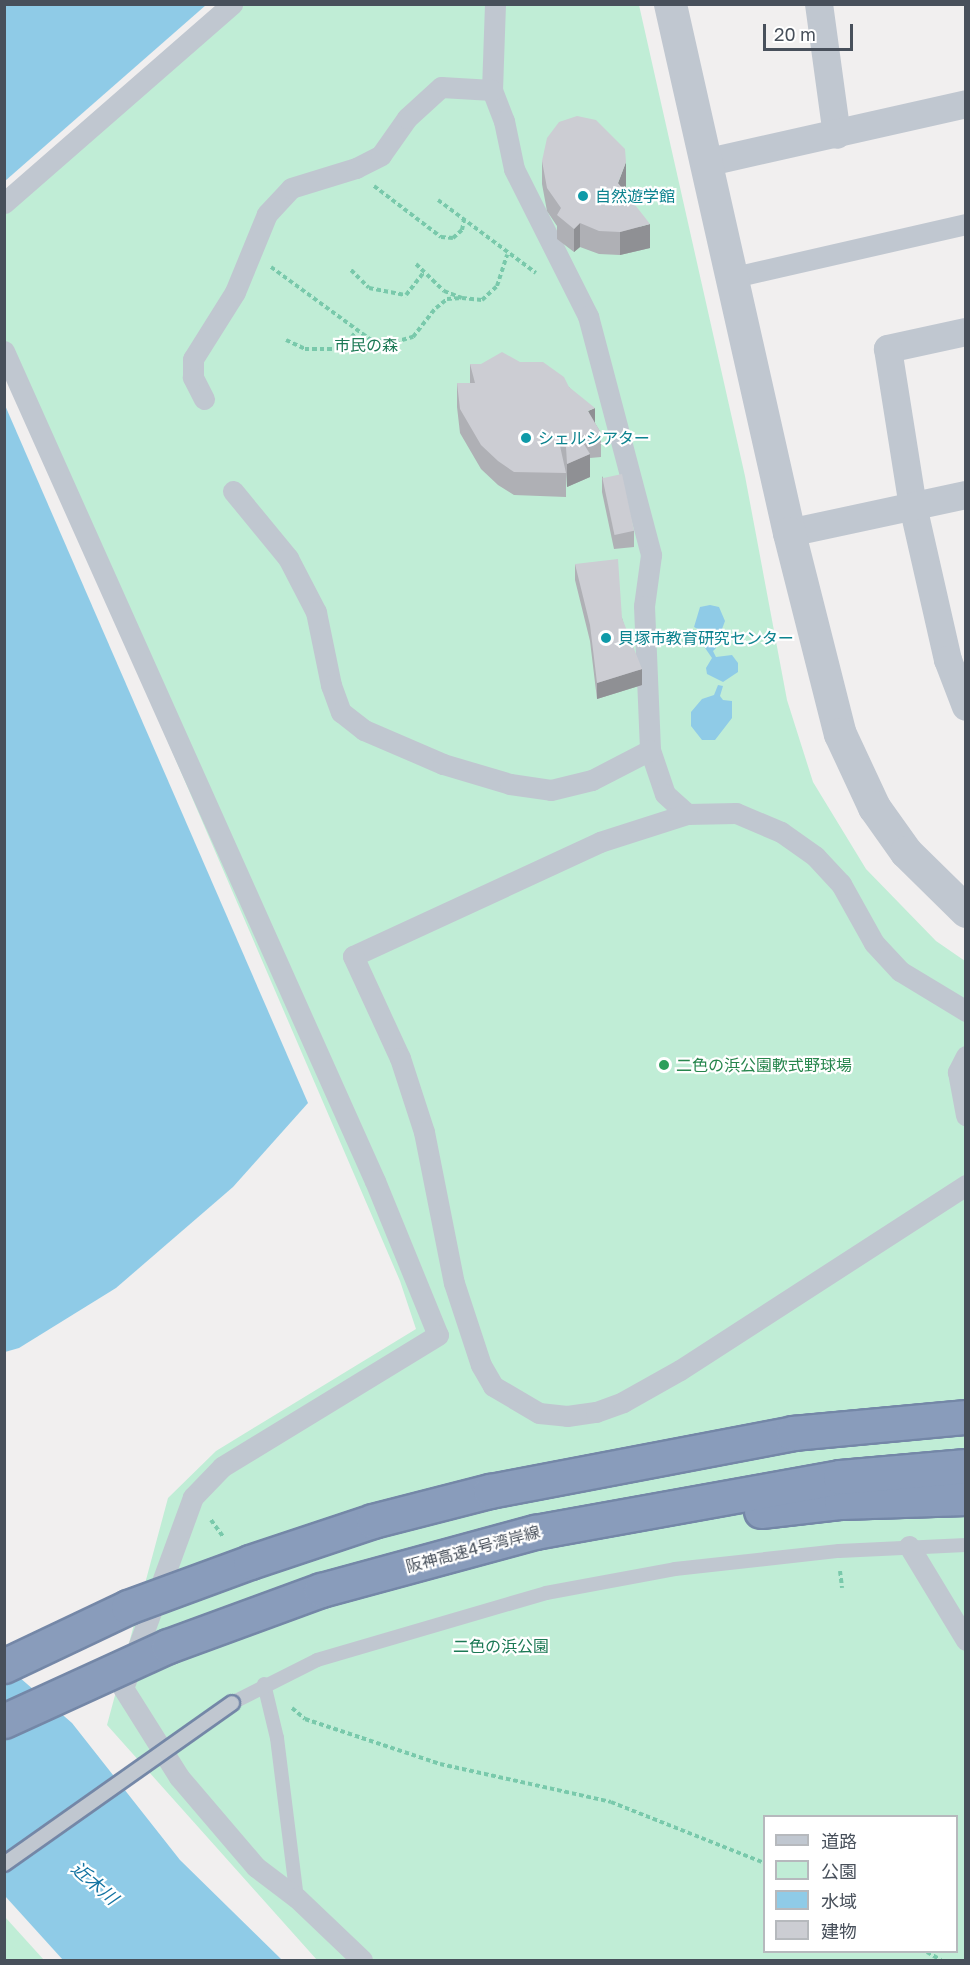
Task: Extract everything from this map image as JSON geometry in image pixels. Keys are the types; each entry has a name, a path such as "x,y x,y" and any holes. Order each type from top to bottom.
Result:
{"highway":[{"path":"642,1461 834,1414 966,1394"},
{"path":"4,1666 128,1607 373,1521 490,1491 793,1432 966,1417"},
{"name":"阪神高速4号湾岸線","path":"4,1721 168,1647 321,1590 535,1532 692,1501 840,1476 966,1466"},
{"path":"321,1590 451,1569 691,1519 841,1502 966,1498"}],"street":[{"path":"4,203 232,4"},
{"path":"495,4 492,90 504,121 514,170 588,316 651,555 644,606 650,750 665,794 687,814"},
{"path":"670,4 789,533 840,734 856,772 906,852 966,911"},
{"path":"819,4 837,135"},
{"path":"204,399 193,377 193,359 235,292 249,250 267,214 291,188 356,168 381,155 407,118 441,87 492,90"},
{"path":"705,163 966,104"},
{"path":"730,278 966,224"},
{"path":"966,333 888,349 913,506 957,657 966,708"},
{"path":"4,351 375,1181 438,1335 222,1467 193,1497 123,1688 179,1777 256,1867 297,1898 362,1960"},
{"path":"233,491 288,558 315,612 331,685 341,712 364,730 443,764 510,784 551,790 592,780 650,750"},
{"path":"789,533 966,495"},
{"path":"966,1011 900,971 874,943 841,884 815,856 781,832 736,813 687,814 600,842 353,956 400,1058 421,1121 454,1284 481,1365 493,1386 539,1413 567,1416 596,1412 623,1402 680,1370 966,1185"},
{"path":"966,1056 958,1072 966,1114"},
{"path":"909,1546 966,1640"}],"lane":[{"path":"4,1864 232,1703 264,1684 364,1644 546,1593 675,1569 909,1546 966,1545"},
{"path":"264,1684 277,1738 297,1898"}],"path":[{"path":"356,168 441,237 453,238 462,230 464,220"},
{"path":"438,200 507,254 550,281 575,290"},
{"path":"249,250 356,332 371,340 395,342 413,337 436,308 447,299 482,300 497,286 507,254"},
{"path":"416,264 444,291 462,298"},
{"path":"351,270 369,288 406,295 424,272"},
{"path":"286,340 305,349 342,350 356,332"},
{"path":"840,1570 842,1588"},
{"path":"264,1684 305,1719 440,1764 611,1802 763,1862"}],"green space":[{"path":"218,5 639,5 745,476 787,700 813,782 866,869 936,941 965,961 965,1960 317,1960 107,1725 168,1498 216,1451 416,1329 400,1281 5,363 4,194"},
{"path":"5,1917 44,1960 5,1960"}],"water":[{"path":"5,4 206,4 206,5 5,181"},
{"path":"4,403 308,1103 233,1187 116,1288 19,1348 5,1352"},
{"path":"710,605 719,607 725,621 722,629 714,635 716,648 713,651 716,657 732,655 738,663 738,672 723,682 707,674 706,668 712,658 703,645 711,636 694,627 700,607"},
{"path":"718,685 723,686 720,696 723,700 732,701 732,718 715,740 702,740 691,726 691,712 702,699 714,695"},
{"name":"近木川","path":"4,1664 72,1723 180,1860 282,1960 63,1960 5,1896"}],"building":[{"name":"自然遊学館","path":"577,116 596,120 625,149 626,162 618,183 650,224 620,232 599,231 580,223 574,229 557,215 561,208 547,188 542,161 547,138 559,122"},
{"name":"シェルシアター","path":"502,352 520,362 543,362 564,377 569,387 595,408 588,411 601,433 579,436 590,454 567,464 566,447 560,446 566,473 514,472 481,445 460,409 457,383 475,383 470,364 481,364"},
{"path":"622,474 634,531 614,535 602,478"},
{"name":"貝塚市教育研究センター","path":"618,559 622,618 642,669 597,683 590,625 575,564"}],"place":[{"name":"自然遊学館","path":"583,196"},
{"name":"シェルシアター","path":"526,438"},
{"name":"貝塚市教育研究センター","path":"606,638"},
{"name":"二色の浜公園軟式野球場","path":"664,1065"}],"park label":[{"name":"市民の森","path":"366,345"},
{"name":"二色の浜公園","path":"501,1646"}]}
